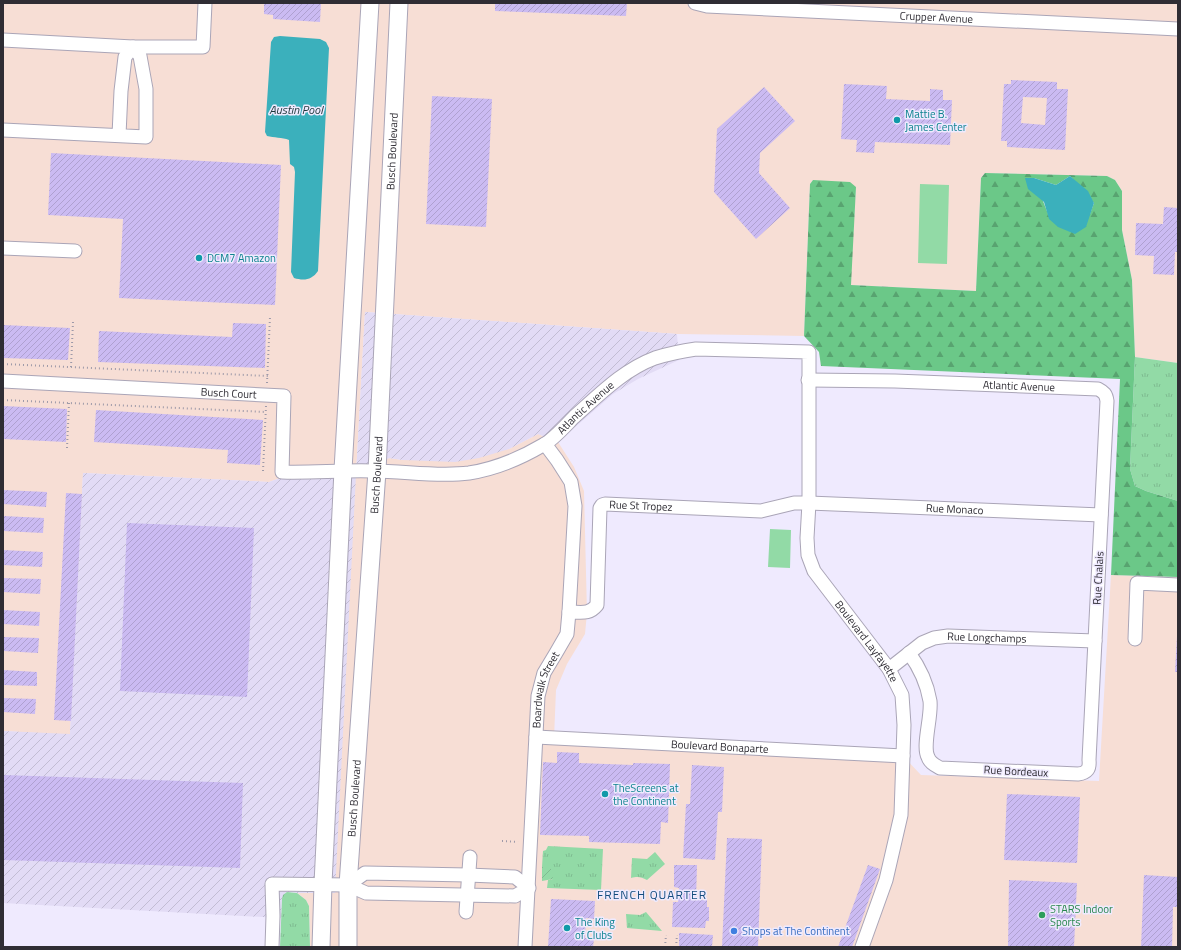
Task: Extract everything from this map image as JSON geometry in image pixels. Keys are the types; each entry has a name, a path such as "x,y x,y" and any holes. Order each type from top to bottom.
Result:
{"main road":[{"path":"321,947 343,470 370,3"},
{"name":"Busch Boulevard","path":"348,947 348,885 377,471 399,3"}],"street":[{"path":"3,40 133,47 203,47 205,3"},
{"name":"Crupper Avenue","path":"696,3 707,6 1178,29"},
{"path":"119,135 121,91 125,57 133,47"},
{"path":"3,130 146,136 146,89 140,56 133,47"},
{"path":"3,248 75,251"},
{"name":"Atlantic Avenue","path":"377,471 438,474 469,473 494,468 544,444 612,383 632,369 654,358 696,349 796,351"},
{"name":"Boulevard Layfayette","path":"796,351 809,352 808,555 814,571 889,669 902,695 904,725 901,816 886,880 862,947"},
{"name":"Atlantic Avenue","path":"808,380 911,382 1098,389 1103,391 1106,395 1107,401 1101,515"},
{"name":"Busch Court","path":"3,381 284,396 282,472 343,470 377,471"},
{"name":"Boardwalk Street","path":"525,947 538,696 544,673 566,634 569,612 575,506 571,482 558,460 544,444"},
{"name":"Rue St Tropez","path":"569,612 587,613 593,610 597,605 600,508 605,504 761,511 794,503 809,503"},
{"name":"Rue Monaco","path":"809,503 1101,515"},
{"name":"Rue Chalais","path":"1096,642 1101,515"},
{"path":"1135,639 1137,583 1178,585"},
{"name":"Rue Longchamps","path":"889,669 922,643 934,638 948,636 1096,642"},
{"name":"Rue Bordeaux","path":"909,653 918,665 926,682 930,703 926,749 932,764 940,768 1078,774 1084,773 1088,770 1090,765 1089,760 1096,642"},
{"name":"Boulevard Bonaparte","path":"536,737 903,756"},
{"path":"466,912 470,857"},
{"path":"272,947 272,884 348,885 366,893 515,896 528,888 515,877 365,873 348,885"}],"path":[{"path":"267,388 270,317"},
{"path":"71,367 73,322"},
{"path":"3,364 268,376"},
{"path":"3,400 266,412"},
{"path":"263,471 266,401"},
{"path":"67,448 69,403"},
{"path":"665,947 666,935"},
{"path":"676,947 677,935"}],"shaded area":[{"path":"3,3 1178,3 1178,363 1135,357 1132,280 1122,230 1122,191 1115,180 1107,176 985,173 981,178 976,291 850,285 856,187 813,180 810,184 804,336 677,334 365,312 356,474 389,458 403,460 509,449 538,434 558,442 574,467 584,491 587,613 585,634 567,664 556,690 554,738 903,756 921,775 1099,781 1111,575 1178,577 1178,947 310,947 309,906 306,900 297,893 335,893 297,472 269,482 83,473 70,735 3,731"},
{"path":"365,312 677,334 679,360 638,379 613,394 558,442 538,434 509,449 479,458 455,462 389,458 356,475"},
{"path":"297,472 356,475 335,893 291,892 282,899 281,918 3,903 3,731 70,734 83,473 269,482"}],"green space":[{"path":"985,173 1107,176 1115,180 1122,191 1122,230 1132,280 1135,357 1130,469 1135,486 1178,501 1178,577 1111,575 1120,379 821,366 819,352 804,336 810,184 813,180 850,182 856,187 851,285 976,291 981,178","holes":["1070,176 1094,203 1090,214 1050,219 1034,178 1056,185"]},
{"path":"920,184 949,185 947,264 918,263"},
{"path":"1135,357 1178,363 1178,501 1135,486 1130,469"},
{"path":"770,529 791,530 790,568 768,567"},
{"path":"548,846 603,849 601,890 547,888 548,880 553,879 542,867 543,851 546,850"},
{"path":"655,852 665,864 647,880 639,877 631,878 632,858 647,859"},
{"path":"542,867 551,869 553,879 542,881"},
{"path":"287,892 297,893 306,900 309,906 310,947 280,947 282,899 283,895"},
{"path":"646,912 662,931 627,928 626,914 640,915"}],"water":[{"name":"Austin Pool","path":"280,36 320,39 326,42 329,48 318,271 310,278 304,279 294,278 291,272 295,172 294,167 290,164 289,140 267,136 265,132 271,42 274,37"},
{"path":"1070,176 1088,191 1094,203 1086,227 1075,234 1058,227 1049,219 1044,202 1028,189 1025,178 1034,178 1056,185"}],"building":[{"path":"264,3 321,3 320,22 273,19 273,15 264,14"},
{"path":"495,3 627,3 626,16 495,11"},
{"path":"1011,80 1057,82 1057,89 1068,89 1065,150 1007,147 1007,141 1001,141 1004,84 1011,84","holes":["1023,97 1047,98 1045,125 1021,123"]},
{"name":"Mattie B. James Center","path":"844,84 887,86 886,99 930,101 930,89 943,90 943,100 952,100 950,145 875,142 874,153 856,152 857,140 841,139"},
{"path":"764,87 795,121 760,153 759,173 790,208 756,239 714,192 717,129"},
{"path":"432,96 492,99 486,227 426,224"},
{"name":"DCM7 Amazon","path":"51,153 281,165 275,305 119,298 123,219 48,215"},
{"path":"1164,207 1178,208 1178,252 1175,252 1174,275 1153,274 1154,256 1135,255 1136,223 1163,224"},
{"path":"233,323 266,324 265,368 98,362 99,331 232,337"},
{"path":"3,325 70,328 68,360 3,358"},
{"path":"3,406 67,409 66,442 3,439"},
{"path":"96,410 263,420 260,465 227,463 228,450 94,442"},
{"path":"3,490 47,492 46,507 3,504"},
{"path":"66,493 82,494 71,721 54,720"},
{"path":"3,516 44,518 43,533 3,531"},
{"path":"127,523 254,528 247,697 120,691"},
{"path":"3,550 43,552 42,567 3,565"},
{"path":"3,578 41,579 40,594 3,592"},
{"path":"3,610 40,612 39,626 3,624"},
{"path":"1177,636 1178,672 1175,672"},
{"path":"3,637 39,638 38,653 3,651"},
{"path":"3,670 37,672 37,686 3,685"},
{"path":"3,698 36,699 35,714 3,712"},
{"name":"TheScreens at the Continent","path":"557,752 579,753 579,763 633,765 633,763 670,764 668,823 661,822 660,844 589,842 589,836 540,835 543,762 557,763"},
{"path":"692,765 724,767 722,812 718,812 715,860 683,858 686,804 690,804"},
{"path":"3,775 243,783 240,868 3,860"},
{"path":"1007,794 1080,797 1077,863 1004,860"},
{"path":"727,838 762,839 758,947 722,947"},
{"path":"674,865 697,865 696,900 707,900 707,907 709,907 709,921 706,921 705,928 672,927 673,902 678,902 679,888 674,887"},
{"path":"868,865 880,869 852,947 838,947"},
{"path":"1144,875 1178,877 1178,907 1173,907 1172,947 1141,947"},
{"name":"STARS Indoor Sports","path":"1009,880 1077,883 1074,947 1008,947"},
{"name":"The King of Clubs","path":"551,899 595,901 594,919 586,918 585,938 594,939 593,947 548,947"},
{"path":"679,933 713,935 712,947 679,947"}],"place":[{"name":"Mattie B. James Center","path":"897,120"},
{"name":"DCM7 Amazon","path":"199,258"},
{"name":"TheScreens at the Continent","path":"605,794"},
{"name":"STARS Indoor Sports","path":"1042,915"},
{"name":"The King of Clubs","path":"567,928"},
{"name":"Shops at The Continent","path":"734,931"}],"district":[{"name":"FRENCH QUARTER","path":"652,894"}]}
